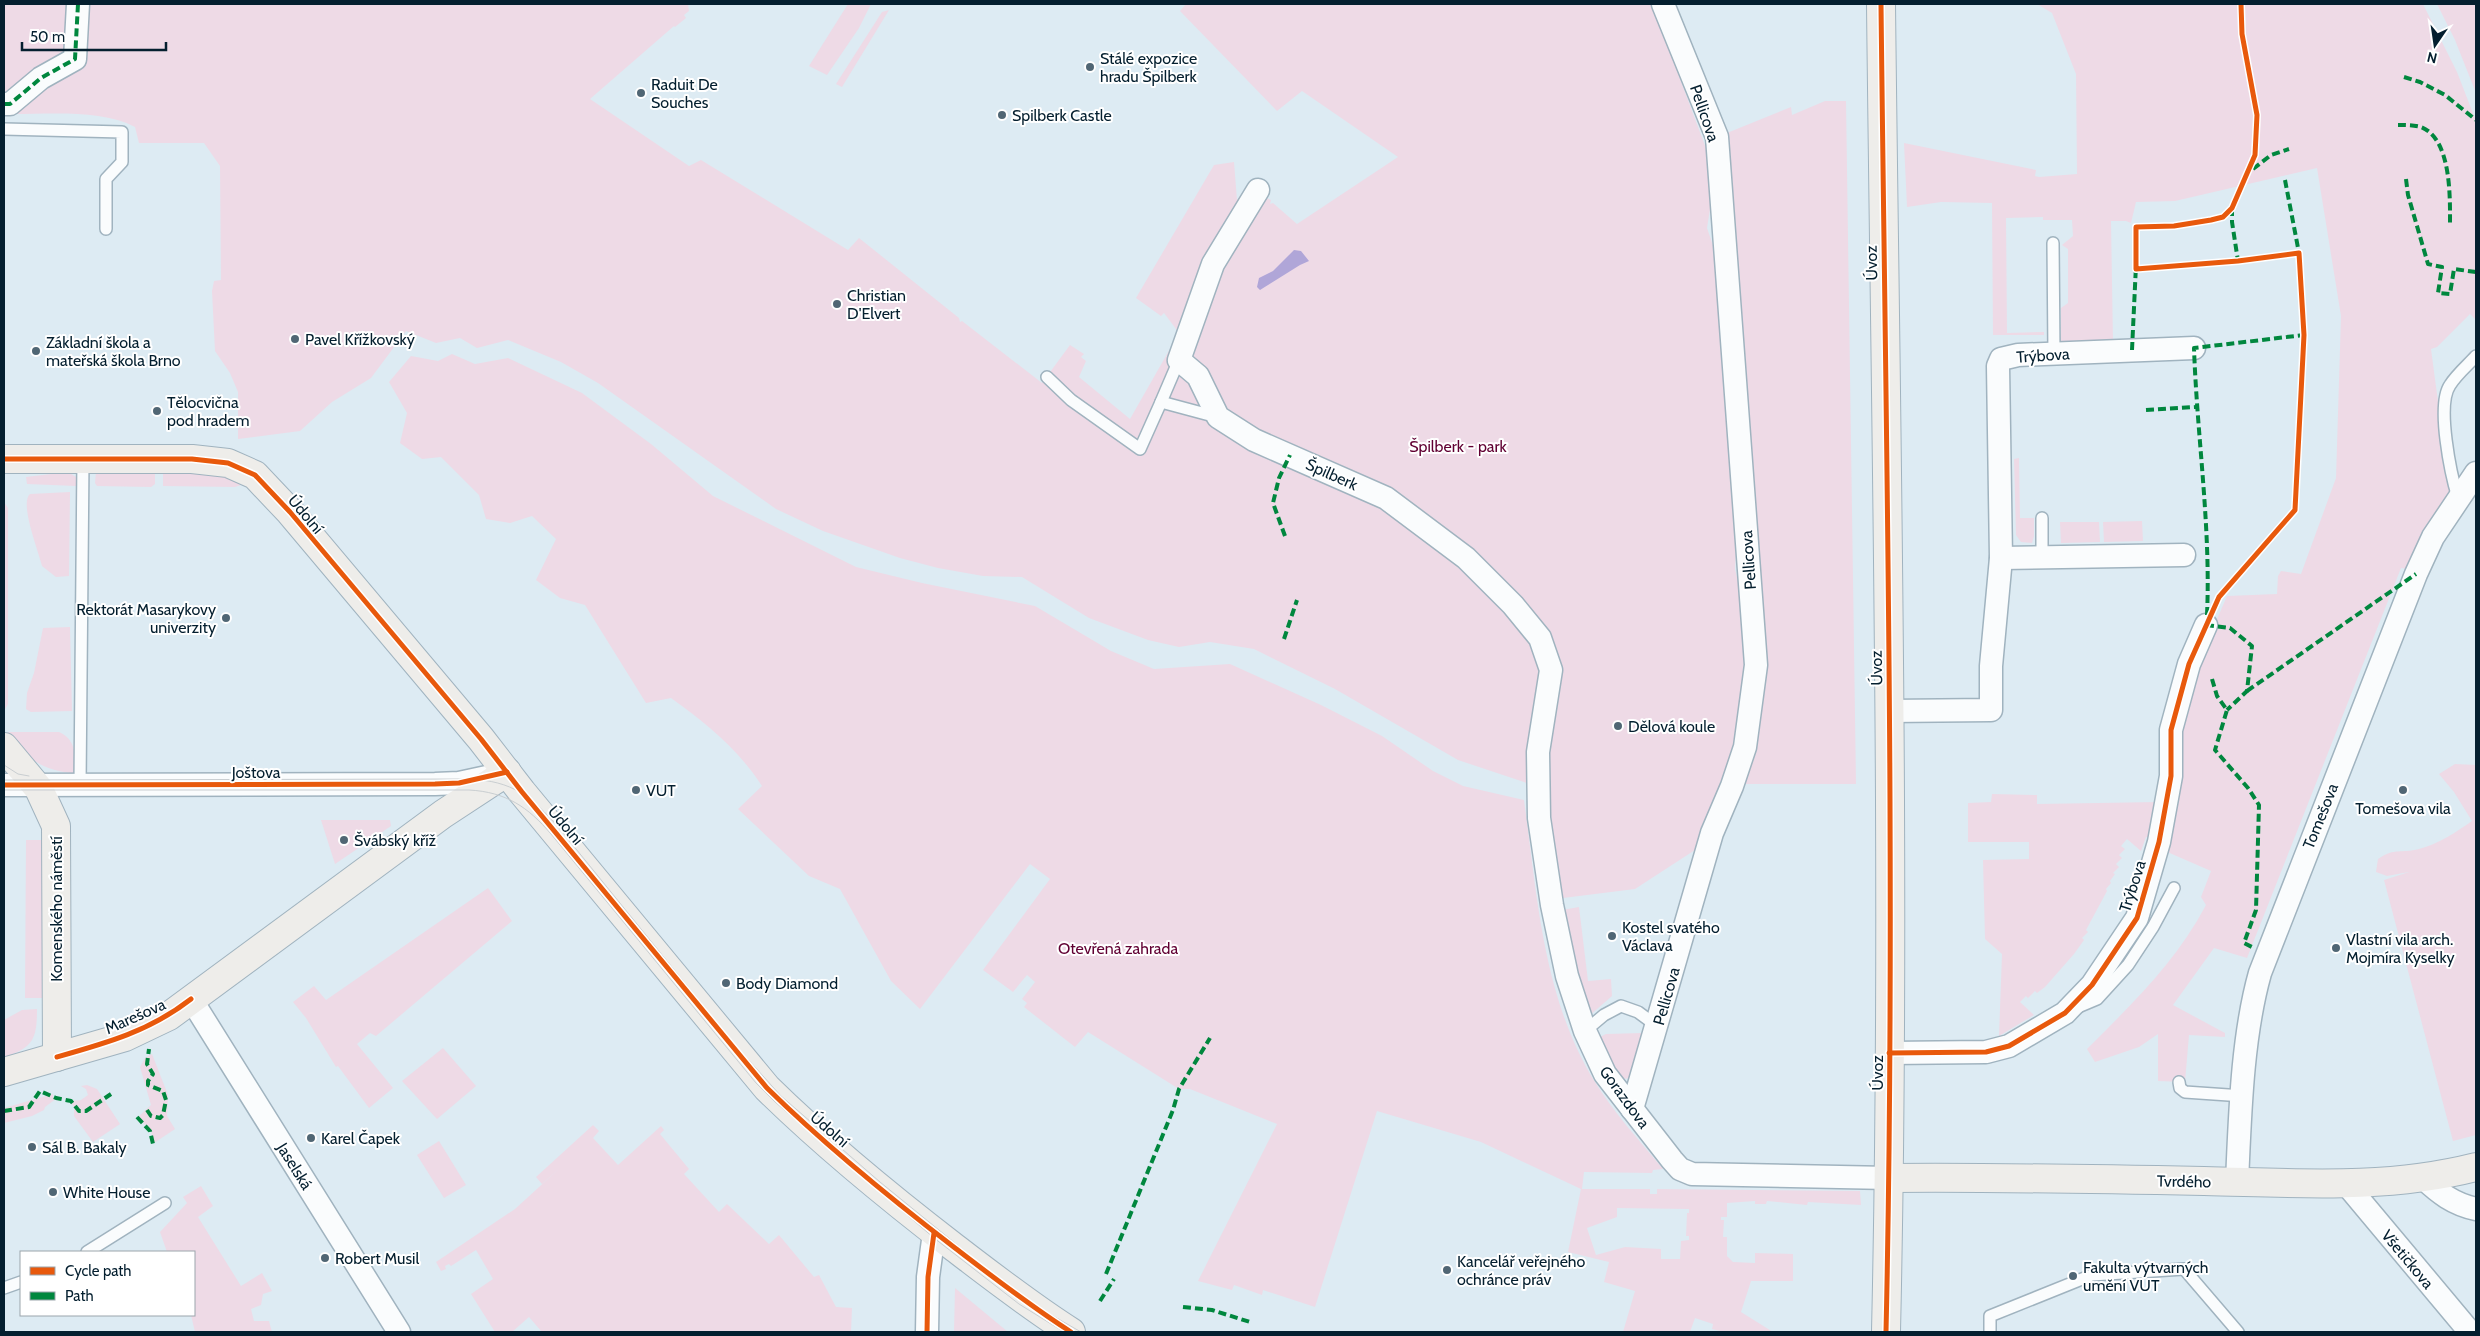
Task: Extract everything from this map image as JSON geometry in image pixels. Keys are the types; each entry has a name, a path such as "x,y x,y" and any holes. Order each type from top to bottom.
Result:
{"street":[{"path":"4,104 10,104 41,78 75,60 78,4"},
{"name":"Pellicova","path":"1632,1109 1712,833 1732,786 1745,747 1756,665 1717,137 1663,4"},
{"name":"Úvoz","path":"1881,4 1889,711 1889,1178 1886,1332"},
{"path":"1218,417 1198,376 1179,360 1213,264 1258,190"},
{"name":"Trýbova","path":"1889,711 1991,710 1991,666 2001,558 1998,366 2001,359 2018,355 2194,348"},
{"name":"Špilberk","path":"1218,417 1254,440 1386,498 1466,558 1513,605 1540,638 1551,670 1538,752"},
{"name":"Údolní","path":"4,459 201,460 228,463 255,475 290,512 767,1088 804,1124 934,1233 1022,1301 1072,1332"},
{"name":"Tomešova","path":"2237,1182 2243,1096 2253,1001 2269,946 2416,574 2433,537 2476,473"},
{"path":"2001,558 2184,555"},
{"name":"Trýbova","path":"1889,1053 1986,1052 2009,1046 2065,1013 2092,984 2137,918 2161,833 2171,776 2171,730 2190,664 2206,625"},
{"name":"Komenského náměstí","path":"4,747 35,785 47,804 56,826 57,1057"},
{"name":"Gorazdova","path":"1538,752 1539,818 1552,905 1567,976 1586,1031 1605,1074 1680,1169 1692,1174 1889,1178"},
{"name":"Joštova","path":"4,785 435,784 459,783 507,772"},
{"name":"Marešova","path":"4,1072 125,1037 170,1016 443,814 507,772"},
{"name":"Jaselská","path":"191,999 399,1332"},
{"name":"Tvrdého","path":"1889,1178 2347,1185 2422,1177 2476,1167"},
{"path":"2422,1177 2437,1192 2458,1205 2476,1209"},
{"name":"Všetičkova","path":"2347,1185 2470,1332"},
{"path":"927,1332 928,1277 934,1233"}],"lane":[{"path":"4,129 122,132 122,162 106,179 106,228"},
{"path":"2053,243 2054,353"},
{"path":"2458,498 2448,447 2445,400 2449,386 2476,356"},
{"path":"1047,377 1071,400 1140,449 1179,360"},
{"path":"1161,402 1218,417"},
{"path":"80,785 83,458"},
{"path":"2042,518 2042,556"},
{"path":"2065,1013 2098,999 2128,965 2154,927 2174,888"},
{"path":"1586,1031 1620,1001 1657,1026"},
{"path":"2178,1082 2180,1088 2185,1092 2243,1096"},
{"path":"88,1251 165,1203"},
{"path":"1990,1332 1990,1316 2092,1275 2184,1269 2238,1332"},
{"path":"4,1288 20,1282"}],"green space":[{"name":"Špilberk - park","path":"4,4 688,4 689,11 684,15 686,18 674,26 590,99 689,166 701,160 848,250 859,238 959,318 960,322 962,321 1042,383 1070,345 1084,354 1081,357 1086,361 1079,377 1130,419 1179,333 1164,313 1161,316 1136,298 1214,165 1234,162 1237,200 1248,185 1267,195 1267,198 1271,200 1270,204 1273,203 1297,224 1398,157 1302,91 1277,111 1180,11 1186,4 1652,4 1710,159 1713,190 1707,228 1717,257 1737,533 1735,569 1741,595 1745,661 1744,689 1734,746 1720,788 1703,823 1695,850 1635,889 1563,898 1560,896 1546,792 1524,782 1458,760 1335,689 1254,649 1210,642 1179,647 1148,640 1089,618 1022,577 983,576 938,568 900,558 823,531 776,509 598,383 561,362 508,340 477,348 460,338 436,343 406,331 371,378 332,402 300,431 238,439 238,392 230,373 215,351 212,291 214,281 221,280 220,166 204,143 139,143 135,127 105,117 71,114 4,114"},
{"path":"848,4 871,4 859,28 827,75 809,66"},
{"path":"2037,4 2423,4 2457,72 2476,121 2476,320 2470,314 2437,347 2431,349 2450,492 2422,532 2408,569 2401,568 2247,958 2214,948 2173,1005 2225,1033 2225,1037 2189,1035 2185,1082 2158,1081 2158,1034 2139,1047 2095,1062 2087,1049 2137,999 2167,964 2194,926 2206,905 2201,897 2211,871 2165,851 2180,731 2194,672 2227,596 2277,594 2278,576 2281,571 2301,574 2336,478 2341,316 2317,168 2175,201 2136,202 2131,223 2111,221 2113,343 2061,342 2061,308 2068,303 2068,249 2062,245 2073,236 2072,220 2043,220 2043,217 2006,218 2007,333 2044,332 2044,335 1993,335 1992,203 1941,202 1907,207 1904,143 2036,170 2035,176 2039,177 2077,174 2076,74 2052,13"},
{"path":"2437,4 2476,4 2476,93 2455,40"},
{"path":"889,10 842,87 836,84 882,12"},
{"path":"1825,101 1846,101 1856,784 1745,784 1756,753 1766,667 1740,284 1727,133 1791,107 1792,115"},
{"name":"Otevřená zahrada","path":"452,354 475,364 508,358 582,393 651,444 713,496 856,567 922,583 1035,606 1111,651 1154,669 1230,664 1321,705 1382,736 1433,771 1463,786 1524,800 1538,909 1553,981 1564,1016 1578,1050 1602,1093 1663,1169 1653,1170 1652,1173 1584,1172 1582,1189 1650,1189 1650,1194 1657,1194 1657,1189 1860,1191 1861,1205 1808,1202 1807,1205 1767,1201 1766,1204 1755,1204 1755,1201 1727,1203 1727,1217 1721,1217 1721,1220 1724,1220 1723,1237 1727,1237 1727,1256 1733,1262 1755,1263 1755,1253 1793,1254 1793,1281 1751,1281 1741,1312 1773,1332 1724,1332 1712,1329 1713,1324 1695,1318 1690,1332 1623,1332 1635,1291 1604,1282 1609,1262 1568,1252 1581,1189 1481,1142 1377,1111 1315,1307 1263,1290 1262,1295 1234,1285 1232,1290 1198,1281 1277,1124 1190,1089 1179,1089 1088,1032 1075,1047 1024,1007 1027,1003 1022,999 1035,982 1027,975 1013,992 983,970 1050,879 1030,864 920,1009 891,981 840,889 809,876 738,809 762,786 743,760 709,727 671,698 646,703 585,605 560,598 536,580 556,539 532,516 510,523 486,519 479,495 441,457 422,459 400,443 407,413 389,382 411,356 438,361","holes":["1617,1208 1689,1209 1689,1213 1687,1213 1686,1236 1689,1236 1689,1240 1681,1241 1680,1259 1661,1259 1661,1249 1625,1247 1596,1255 1587,1228 1617,1217"]},
{"path":"2019,458 2020,518 2034,518 2032,543 2021,542 2016,535 2014,459"},
{"path":"68,472 76,477 76,486 27,484 26,477"},
{"path":"96,472 155,472 155,484 151,487 97,486 95,483"},
{"path":"163,472 214,472 240,481 241,485 235,487 163,486"},
{"path":"70,492 69,576 56,577 42,566 28,517 27,499 30,494"},
{"path":"4,502 8,508 8,704 4,711"},
{"path":"2142,521 2143,541 2104,542 2103,522"},
{"path":"2060,522 2099,522 2100,542 2061,543"},
{"path":"70,627 72,711 31,712 26,709 27,693 34,673 43,628"},
{"path":"8,732 59,732 65,735 74,749 75,773 54,770 36,762 21,749"},
{"path":"2455,764 2476,765 2476,1135 2453,1141 2384,880 2409,872 2387,876 2376,872 2378,859 2384,855 2419,849 2433,844 2472,821 2454,792 2439,774"},
{"path":"1992,794 2037,795 2037,804 2159,802 2155,839 2146,837 2141,851 2127,839 2121,846 2125,849 2119,855 2122,858 2116,864 2119,867 2113,873 2115,874 2110,881 2111,883 2106,889 2107,891 2086,930 2088,932 2082,938 2084,940 2045,987 2037,993 2035,991 2028,998 2026,996 2020,1002 2034,1015 1999,1036 2002,954 1985,939 1983,860 2029,859 2029,842 1968,842 1968,803 1991,802"},
{"path":"321,820 390,820 391,826 335,864"},
{"path":"26,840 46,840 45,998 25,998"},
{"path":"488,888 512,921 376,1036 370,1033 357,1044 393,1088 369,1108 338,1066 336,1067 306,1018 293,1002 314,986 326,1000"},
{"path":"1579,907 1588,981 1611,979 1612,996 1589,1016 1562,910"},
{"path":"37,1009 36,1028 31,1041 21,1050 4,1057 4,1020 22,1010"},
{"path":"1643,1033 1631,1078 1622,1079 1617,1076 1600,1037 1606,1034"},
{"path":"443,1048 476,1086 437,1119 402,1081"},
{"path":"152,1054 168,1095 167,1116 175,1129 154,1143 151,1131 138,1117 151,1105 140,1067 145,1058"},
{"path":"87,1085 97,1089 120,1124 93,1142 74,1116 74,1107 70,1101 81,1100 88,1095 86,1089 81,1086"},
{"path":"53,1094 53,1098 57,1098 45,1107 44,1110 32,1116 4,1123 4,1108"},
{"path":"593,1125 599,1131 593,1138 618,1165 661,1126 664,1130 660,1134 689,1169 684,1174 719,1212 727,1204 769,1244 779,1235 814,1277 819,1275 836,1307 852,1308 851,1332 542,1332 529,1317 512,1332 495,1332 471,1294 493,1279 476,1250 451,1266 449,1264 445,1266 446,1269 441,1271 436,1262 515,1209 561,1167 542,1184 536,1177"},
{"path":"439,1141 466,1185 444,1198 417,1155"},
{"path":"201,1186 213,1206 198,1217 241,1286 262,1273 272,1291 263,1294 261,1305 251,1309 254,1321 269,1321 272,1332 195,1332 191,1316 195,1316 195,1251 167,1251 160,1232 187,1203 183,1197"},
{"path":"955,1288 1008,1332 954,1332"}],"shaded area":[{"path":"1294,250 1301,251 1309,261 1260,290 1257,287 1259,278 1273,271"}],"tram line":[{"path":"4,765 18,774 29,776"},
{"path":"4,780 469,779 498,783 520,792 539,807 559,828 736,1046 781,1096 880,1182 999,1279 1034,1305 1081,1332"},
{"path":"4,790 469,790 494,794 515,803 534,816 551,834 756,1083 775,1102 934,1238 1019,1304 1064,1332"}],"marked path":[{"path":"4,104 10,104 41,78 75,59 78,4"},
{"path":"2404,77 2420,82 2445,95 2476,120"},
{"path":"2398,125 2421,127 2431,134 2439,144 2447,171 2450,226"},
{"path":"2253,169 2271,155 2289,149"},
{"path":"2406,179 2408,195 2428,264 2442,267 2438,293 2450,294 2454,269 2476,272"},
{"path":"2285,180 2299,253"},
{"path":"2232,208 2232,222 2238,261"},
{"path":"2132,350 2136,265"},
{"path":"2207,615 2207,549 2194,348 2304,335"},
{"path":"2146,410 2196,407"},
{"path":"1285,536 1273,503 1279,478 1290,455"},
{"path":"2247,691 2416,574"},
{"path":"1284,639 1297,600"},
{"path":"2206,625 2230,628 2252,646 2247,691 2227,710"},
{"path":"2212,679 2217,696 2227,710 2215,750 2248,788 2259,805 2256,910 2244,943 2254,948"},
{"path":"1106,1274 1173,1110 1179,1089 1210,1038"},
{"path":"147,1110 151,1116 160,1118 163,1115 166,1100 163,1091 148,1085 148,1081 153,1074 147,1064 149,1049"},
{"path":"4,1111 29,1107 40,1091 56,1098 71,1101 79,1111 86,1111 111,1094"},
{"path":"137,1117 150,1131 153,1144"},
{"path":"1100,1301 1114,1279"},
{"path":"1183,1307 1212,1310 1250,1322"}],"cycle path":[{"path":"1881,4 1890,834 1889,1166 1886,1332"},
{"path":"1889,1053 1986,1052 2009,1046 2065,1013 2092,985 2137,918 2159,842 2171,776 2171,730 2189,664 2219,597 2295,510 2304,335 2299,253 2238,261 2136,269 2136,227 2174,226 2223,217 2232,208 2255,155 2257,115 2242,34 2241,4"},
{"path":"4,459 192,459 228,463 255,475 290,512 481,739 522,792 767,1088 858,1171 906,1210 1012,1291 1071,1332"},
{"path":"4,785 435,784 459,783 507,772"},
{"path":"57,1057 93,1047 144,1028 160,1020 191,999"},
{"path":"927,1332 928,1277 934,1233"}],"place":[{"name":"Stálé expozice hradu Špilberk","path":"1090,67"},
{"name":"Raduit De Souches","path":"641,93"},
{"name":"Spilberk Castle","path":"1002,115"},
{"name":"Christian D'Elvert","path":"837,304"},
{"name":"Pavel Křížkovský","path":"295,339"},
{"name":"Základní škola a mateřská škola Brno","path":"36,351"},
{"name":"Tělocvična pod hradem","path":"157,411"},
{"name":"Rektorát Masarykovy univerzity","path":"226,618"},
{"name":"Dělová koule","path":"1618,726"},
{"name":"VUT","path":"636,790"},
{"name":"Tomešova vila","path":"2403,790"},
{"name":"Švábský kříž","path":"344,840"},
{"name":"Kostel svatého Václava","path":"1612,936"},
{"name":"Vlastní vila arch. Mojmíra Kyselky","path":"2336,948"},
{"name":"Body Diamond","path":"726,983"},
{"name":"Karel Čapek","path":"311,1138"},
{"name":"Sál B. Bakaly","path":"32,1147"},
{"name":"White House","path":"53,1192"},
{"name":"Robert Musil","path":"325,1258"},
{"name":"Kancelář veřejného ochránce práv","path":"1447,1270"},
{"name":"Fakulta výtvarných umění VUT","path":"2073,1276"}]}
